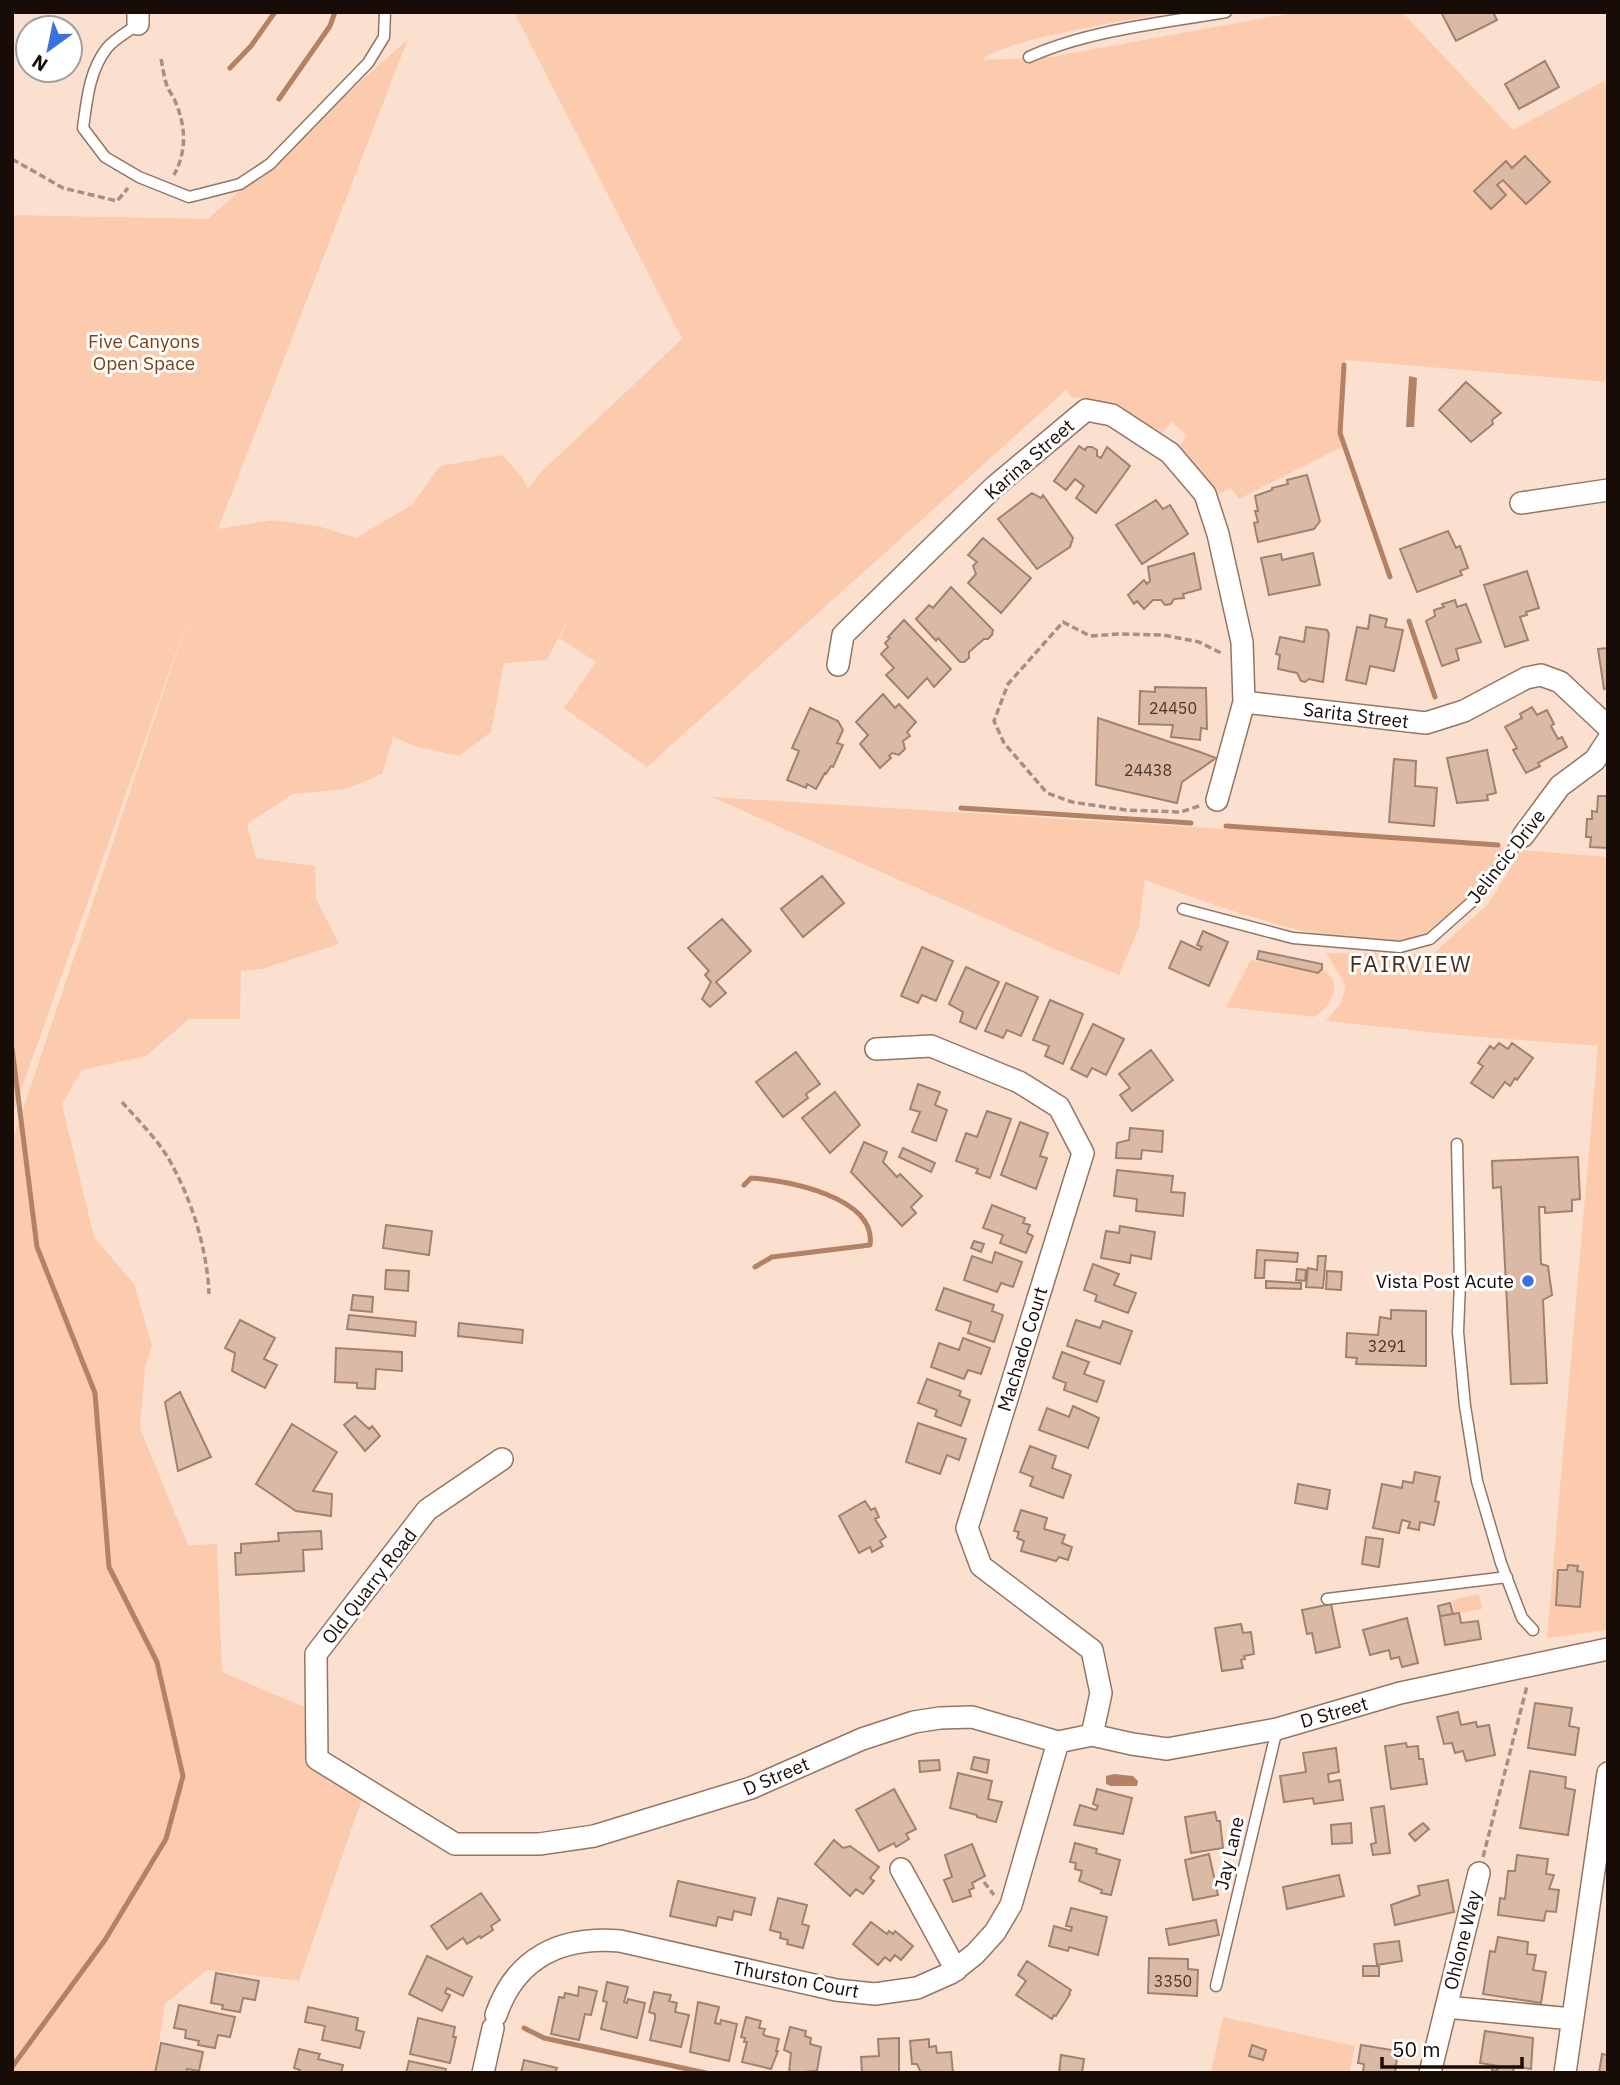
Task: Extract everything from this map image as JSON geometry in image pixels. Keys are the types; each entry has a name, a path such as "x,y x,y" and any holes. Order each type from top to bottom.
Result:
{"street":[{"name":"Karina Street","path":"838,665 843,635 994,487 1086,410 1112,415 1170,453 1205,494 1218,534 1242,642 1244,702 1217,800"},
{"path":"1521,503 1608,490"},
{"name":"Sarita Street","path":"1244,702 1426,723 1464,711 1526,678 1541,676 1560,682 1608,727"},
{"name":"Jelincic Drive","path":"1523,836 1560,786 1595,760 1608,740"},
{"name":"Machado Court","path":"876,1049 931,1046 1019,1082 1059,1107 1083,1153 967,1528 981,1566 1092,1650 1101,1693 1092,1735"},
{"name":"Old Quarry Road","path":"502,1459 427,1510 316,1654 317,1759 454,1844 539,1844"},
{"name":"D Street","path":"539,1844 594,1836 751,1788 862,1739 914,1722 972,1717 1058,1742 1092,1735 1167,1749 1276,1728 1400,1693 1608,1649"},
{"name":"Thurston Court","path":"483,2073 494,2022 510,1985 525,1968 545,1953 569,1943 594,1939 620,1941 836,1990 875,1994 917,1988 956,1969 975,1954 995,1932 1011,1905 1058,1742"},
{"path":"1565,2073 1608,1773"},
{"path":"901,1869 956,1969"},
{"name":"Ohlone Way","path":"1430,2073 1479,1873"},
{"name":"Ohlone Way","path":"1446,2007 1572,2019"}],"lane":[{"path":"138,18 108,46 97,65 90,83 83,128 105,156 139,177 190,197 240,184 270,164 368,63 384,37 385,12"},
{"path":"1029,57 1049,48 1123,30 1226,12"},
{"name":"Jelincic Drive","path":"1183,909 1293,938 1400,947 1430,939 1475,899 1523,836"},
{"path":"1457,1144 1460,1282 1458,1332 1465,1406 1477,1480 1522,1618 1533,1630"},
{"path":"1326,1599 1507,1577"},
{"name":"Jay Lane","path":"1216,1986 1276,1728"}],"path":[{"path":"161,59 167,88 174,97 183,127 181,162 173,177"},
{"path":"12,159 63,188 117,201 139,177"},
{"path":"1217,800 1181,812 1126,810 1072,802 1047,793 1004,743 994,721 1008,684 1063,622 1090,636 1163,635 1199,642 1243,665"},
{"path":"122,1102 166,1155 193,1212 208,1270 209,1294"},
{"path":"1479,1873 1527,1686"},
{"path":"984,1882 1000,1897"}],"green space":[{"name":"Five Canyons Open Space","path":"514,12 1170,12 1041,38 994,52 982,60 1051,57 1297,12 1402,12 1513,130 1604,81 1608,85 1608,382 1345,360 1340,433 1344,446 1239,499 1231,488 1215,496 1179,447 1187,435 1171,422 1163,433 1111,403 1071,397 1066,390 647,767 564,708 596,662 560,639 567,621 547,660 504,663 491,732 459,756 418,747 393,737 382,774 346,789 293,794 247,824 256,858 315,866 316,899 339,944 262,969 241,971 240,1019 189,1019 146,1056 82,1070 62,1104 94,1237 134,1284 152,1345 145,1368 140,1428 188,1545 217,1544 222,1672 304,1707 307,1761 363,1796 299,1981 207,1970 165,2004 154,2073 12,2073 12,1142 192,607 12,1116 12,215 208,219 408,39 218,529 273,520 318,526 356,538 412,505 440,466 502,455 522,477 528,489 540,473 682,339"},
{"path":"712,797 1499,846 1507,849 1453,914 1430,931 1404,940 1370,941 1289,927 1145,880 1139,927 1119,975"},
{"path":"1522,850 1608,857 1608,1630 1547,1638 1598,1046 1326,1021 1341,1003 1346,986 1326,953 1433,954 1488,904"},
{"path":"1251,960 1318,972 1322,969 1333,980 1331,1000 1314,1017 1226,1007"},
{"path":"1479,1594 1482,1609 1455,1614 1452,1600"},
{"path":"1223,2017 1355,2046 1349,2073 1211,2073"}],"shaded area":[{"path":"1409,376 1417,378 1414,427 1406,427"},
{"path":"1106,1776 1133,1776 1138,1781 1137,1786 1106,1784"}],"building":[{"path":"1441,12 1493,12 1497,20 1456,41"},
{"path":"1545,61 1559,87 1519,109 1505,84"},
{"path":"1525,156 1550,182 1526,204 1503,180 1497,185 1506,195 1491,209 1474,191 1506,161 1512,168"},
{"path":"1466,382 1501,413 1492,420 1493,424 1471,442 1439,410"},
{"path":"1079,446 1085,450 1092,447 1101,458 1107,447 1130,466 1096,513 1076,498 1084,486 1075,479 1066,490 1054,481"},
{"path":"1307,475 1320,521 1314,529 1258,542 1254,523 1258,522 1255,496 1288,484 1287,480"},
{"path":"1032,493 1041,498 1043,495 1073,538 1070,547 1037,569 998,519"},
{"path":"1156,500 1163,509 1170,505 1188,534 1142,564 1116,525"},
{"path":"1448,531 1456,548 1460,546 1468,568 1460,571 1462,575 1417,592 1400,549"},
{"path":"983,538 1031,578 1001,613 968,583 976,574 973,566 977,562 968,555"},
{"path":"1194,553 1201,589 1183,594 1184,598 1174,599 1171,604 1165,605 1161,600 1153,600 1144,609 1137,601 1134,604 1128,595 1144,580 1147,584 1150,581 1148,567"},
{"path":"1313,553 1320,585 1269,595 1261,558 1281,554 1282,560"},
{"path":"1527,571 1539,608 1520,617 1528,640 1505,647 1484,585"},
{"path":"951,587 993,630 988,639 984,639 969,652 969,658 964,662 960,662 938,638 936,641 916,619 929,605 933,608"},
{"path":"1455,600 1457,607 1466,604 1481,642 1456,649 1459,660 1442,666 1426,621 1435,616 1434,610 1444,607 1442,604"},
{"path":"1370,615 1387,619 1385,627 1403,630 1394,671 1370,666 1366,684 1346,680 1357,627 1368,629"},
{"path":"904,620 951,669 934,687 927,678 908,698 886,675 894,668 881,654 888,647 885,643 890,638 888,637"},
{"path":"1306,627 1327,630 1329,634 1323,682 1309,679 1301,681 1297,673 1278,669 1280,655 1276,654 1280,637 1304,642"},
{"path":"1608,648 1608,688 1604,689 1598,649"},
{"path":"1155,687 1206,688 1207,729 1201,728 1200,740 1171,737 1173,725 1139,724 1140,691 1155,692"},
{"path":"883,694 895,708 899,704 916,722 907,732 910,736 903,741 905,749 899,755 892,753 889,756 891,758 880,768 860,744 868,735 856,722"},
{"path":"1532,707 1537,715 1547,710 1558,739 1562,737 1567,747 1526,773 1513,750 1517,748 1505,727 1522,718 1520,714"},
{"path":"810,708 838,721 843,730 837,743 843,745 833,767 825,773 816,789 807,784 806,788 787,780 799,751 792,748"},
{"path":"1098,718 1216,758 1182,782 1177,803 1096,785"},
{"path":"1487,750 1496,793 1487,795 1488,800 1457,803 1447,758"},
{"path":"1394,759 1416,761 1415,786 1437,788 1434,826 1389,822"},
{"path":"1598,796 1608,796 1608,848 1590,847 1591,837 1586,837 1587,819 1592,819 1592,811 1597,812"},
{"path":"822,876 844,903 803,937 781,909"},
{"path":"722,919 751,951 716,982 726,993 710,1007 702,999 711,982 705,975 709,971 688,948"},
{"path":"1203,931 1228,942 1209,986 1169,968 1181,941 1200,950 1202,947 1197,945"},
{"path":"922,947 953,961 936,1001 922,995 918,1003 901,996"},
{"path":"1259,951 1322,964 1322,969 1318,973 1257,959"},
{"path":"966,967 999,982 976,1029 960,1022 963,1012 949,1004"},
{"path":"1006,983 1038,997 1021,1036 1007,1030 1003,1038 985,1031"},
{"path":"1050,1000 1083,1014 1063,1064 1045,1056 1049,1046 1033,1040"},
{"path":"1093,1024 1124,1039 1106,1075 1092,1068 1087,1077 1071,1069"},
{"path":"1499,1043 1508,1049 1512,1043 1533,1058 1517,1080 1515,1078 1510,1086 1505,1082 1493,1098 1471,1083 1483,1066 1478,1063 1490,1046 1494,1049"},
{"path":"1151,1050 1173,1080 1132,1111 1120,1095 1130,1088 1119,1074"},
{"path":"796,1052 820,1084 806,1094 808,1098 783,1117 756,1082"},
{"path":"918,1084 940,1092 935,1105 947,1110 936,1141 912,1132 920,1112 910,1109"},
{"path":"835,1092 860,1125 830,1153 802,1118"},
{"path":"987,1111 1011,1119 990,1178 976,1173 978,1169 956,1161 966,1133 977,1137"},
{"path":"1020,1122 1048,1133 1040,1156 1047,1158 1036,1189 1001,1175"},
{"path":"1130,1128 1163,1131 1162,1152 1142,1150 1141,1159 1116,1158 1117,1143 1129,1140"},
{"path":"864,1142 887,1152 883,1162 897,1177 900,1174 922,1196 911,1207 916,1213 902,1226 851,1172"},
{"path":"903,1148 935,1163 931,1172 899,1157"},
{"name":"Vista Post Acute","path":"1578,1157 1580,1199 1572,1200 1572,1211 1545,1213 1545,1207 1539,1207 1541,1264 1548,1266 1552,1295 1543,1300 1547,1383 1511,1384 1501,1187 1493,1188 1492,1161"},
{"path":"1117,1170 1173,1176 1171,1192 1185,1193 1183,1216 1136,1211 1137,1199 1114,1196"},
{"path":"992,1205 1025,1218 1023,1223 1030,1225 1027,1233 1033,1236 1026,1253 1000,1243 1003,1235 983,1228"},
{"path":"386,1225 432,1231 429,1255 383,1248"},
{"path":"1120,1226 1155,1232 1151,1259 1131,1255 1130,1263 1101,1258 1106,1231 1119,1233"},
{"path":"974,1241 984,1244 981,1252 971,1248"},
{"path":"1257,1250 1298,1253 1297,1262 1265,1260 1264,1278 1255,1278"},
{"path":"995,1252 1022,1262 1013,1287 1001,1283 997,1292 964,1280 972,1256 992,1263"},
{"path":"1318,1256 1326,1256 1323,1288 1306,1287 1308,1268 1317,1270"},
{"path":"1093,1264 1119,1274 1114,1285 1136,1293 1128,1313 1095,1301 1097,1295 1084,1290"},
{"path":"1297,1269 1306,1270 1305,1281 1296,1280"},
{"path":"386,1270 409,1271 408,1291 385,1289"},
{"path":"1327,1271 1342,1272 1341,1290 1326,1289"},
{"path":"1266,1281 1301,1283 1301,1289 1266,1288"},
{"path":"944,1288 994,1305 992,1311 1003,1315 994,1342 968,1333 971,1322 936,1310"},
{"path":"353,1295 373,1297 372,1312 351,1310"},
{"path":"1391,1310 1426,1311 1426,1366 1356,1364 1357,1358 1346,1357 1347,1333 1378,1335 1380,1317 1391,1319"},
{"path":"349,1315 416,1322 415,1336 347,1329"},
{"path":"240,1320 275,1338 264,1359 277,1365 265,1388 232,1371 235,1353 225,1348"},
{"path":"1076,1320 1100,1328 1103,1321 1132,1331 1120,1364 1067,1346"},
{"path":"459,1323 523,1330 522,1343 458,1336"},
{"path":"963,1338 990,1348 981,1374 968,1370 964,1379 931,1367 939,1343 959,1350"},
{"path":"336,1348 402,1352 402,1371 376,1369 375,1389 357,1388 357,1383 335,1382"},
{"path":"1062,1352 1089,1362 1084,1374 1104,1381 1097,1402 1064,1390 1066,1383 1053,1378"},
{"path":"927,1379 961,1391 959,1396 970,1400 961,1426 935,1416 937,1410 918,1403"},
{"path":"180,1392 211,1457 178,1471 165,1402"},
{"path":"1073,1406 1099,1418 1088,1448 1039,1430 1047,1408 1069,1417"},
{"path":"355,1416 369,1429 372,1426 380,1436 365,1451 344,1425"},
{"path":"918,1423 966,1439 959,1460 947,1455 940,1474 906,1462"},
{"path":"292,1424 337,1452 313,1491 332,1494 331,1516 296,1511 256,1484"},
{"path":"1030,1446 1056,1456 1052,1468 1071,1475 1063,1498 1030,1486 1033,1477 1020,1472"},
{"path":"1415,1472 1440,1477 1435,1501 1439,1502 1434,1525 1420,1522 1419,1530 1408,1528 1410,1522 1402,1520 1399,1533 1373,1528 1382,1484 1402,1488 1403,1481 1413,1483"},
{"path":"1298,1484 1330,1490 1327,1509 1295,1503"},
{"path":"865,1501 871,1510 875,1508 879,1517 875,1519 886,1537 880,1541 883,1546 872,1552 870,1547 859,1553 839,1516"},
{"path":"1021,1510 1047,1518 1044,1529 1065,1535 1062,1543 1072,1547 1068,1560 1059,1557 1056,1561 1021,1551 1024,1541 1017,1538 1019,1532 1014,1531"},
{"path":"321,1531 322,1549 303,1550 304,1571 236,1575 235,1553 241,1553 241,1544 279,1541 278,1533"},
{"path":"1366,1537 1383,1539 1379,1567 1362,1564"},
{"path":"1568,1565 1578,1566 1577,1571 1583,1572 1580,1607 1556,1605 1558,1570 1567,1570"},
{"path":"1450,1603 1453,1614 1440,1616 1438,1606"},
{"path":"1331,1604 1340,1647 1316,1653 1312,1633 1307,1634 1302,1610"},
{"path":"1459,1613 1461,1623 1478,1621 1481,1639 1445,1645 1440,1616"},
{"path":"1407,1618 1418,1663 1402,1667 1399,1657 1391,1659 1389,1650 1370,1655 1363,1630"},
{"path":"1241,1624 1243,1633 1251,1632 1254,1654 1244,1656 1245,1659 1241,1660 1243,1668 1222,1671 1215,1628"},
{"path":"1535,1703 1572,1708 1569,1726 1579,1728 1575,1755 1528,1748"},
{"path":"1458,1712 1461,1725 1476,1722 1477,1727 1489,1725 1495,1755 1466,1761 1463,1751 1455,1753 1452,1743 1444,1744 1437,1717"},
{"path":"1406,1743 1407,1747 1418,1746 1427,1784 1391,1789 1385,1746"},
{"path":"1336,1748 1339,1772 1328,1774 1329,1782 1340,1780 1343,1800 1314,1804 1313,1798 1284,1802 1280,1776 1306,1772 1303,1753"},
{"path":"974,1757 989,1760 987,1773 971,1769"},
{"path":"939,1760 940,1770 920,1772 919,1761"},
{"path":"1530,1771 1566,1777 1565,1788 1575,1790 1568,1835 1520,1828"},
{"path":"958,1773 992,1781 988,1799 1002,1802 996,1822 950,1808"},
{"path":"894,1789 916,1829 906,1834 909,1839 896,1847 894,1843 879,1851 856,1810"},
{"path":"1097,1789 1132,1798 1123,1834 1074,1825 1080,1805 1096,1810 1098,1806 1093,1804"},
{"path":"1384,1806 1390,1853 1373,1855 1371,1844 1376,1843 1371,1808"},
{"path":"1215,1812 1217,1821 1220,1821 1223,1848 1191,1853 1185,1817"},
{"path":"1351,1823 1352,1843 1332,1844 1331,1825"},
{"path":"1423,1823 1429,1829 1415,1841 1409,1834"},
{"path":"834,1840 843,1848 850,1846 879,1867 870,1878 874,1881 863,1894 856,1889 850,1896 815,1864"},
{"path":"1075,1843 1097,1849 1096,1853 1120,1860 1111,1895 1101,1893 1102,1890 1079,1881 1082,1871 1075,1869 1076,1863 1070,1862"},
{"path":"972,1844 985,1876 972,1883 974,1888 969,1890 971,1896 953,1902 944,1880 952,1877 945,1855"},
{"path":"1209,1854 1218,1895 1193,1900 1185,1860"},
{"path":"1517,1855 1548,1859 1546,1874 1554,1875 1549,1889 1559,1890 1556,1912 1546,1911 1544,1921 1498,1915 1500,1898 1505,1899 1508,1871 1515,1871"},
{"path":"1339,1875 1344,1896 1287,1909 1283,1887"},
{"path":"1448,1880 1454,1912 1395,1925 1391,1905 1420,1895 1418,1886"},
{"path":"678,1881 755,1898 751,1915 734,1911 732,1920 718,1917 716,1926 670,1916"},
{"path":"481,1893 500,1920 491,1926 493,1930 481,1938 480,1936 467,1944 463,1938 447,1949 431,1926"},
{"path":"778,1898 807,1905 802,1924 809,1926 803,1948 787,1944 788,1940 780,1938 781,1933 770,1930"},
{"path":"1071,1908 1107,1917 1098,1955 1069,1947 1068,1951 1049,1946 1054,1926 1071,1931 1072,1927 1066,1926"},
{"path":"1216,1920 1219,1935 1169,1945 1166,1929"},
{"path":"871,1922 887,1934 889,1931 893,1934 895,1931 913,1946 901,1960 895,1955 890,1961 885,1957 878,1965 853,1944"},
{"path":"1498,1937 1528,1942 1527,1954 1536,1955 1533,1970 1546,1972 1541,2003 1483,1994 1490,1951 1495,1952"},
{"path":"1399,1941 1402,1961 1377,1965 1374,1944"},
{"path":"427,1956 472,1977 463,1996 447,1988 445,1993 450,1995 442,2011 409,1994"},
{"path":"1149,1958 1188,1959 1188,1969 1198,1970 1197,1996 1148,1993"},
{"path":"1027,1961 1071,1990 1052,2019 1016,1995 1026,1981 1018,1975"},
{"path":"1363,1966 1379,1966 1379,1976 1363,1976"},
{"path":"216,1973 259,1981 255,2000 243,1998 240,2012 222,2009 223,2005 211,2003"},
{"path":"607,1982 628,1987 624,2002 627,2003 628,1999 645,2003 637,2038 601,2029 607,2002 603,2001"},
{"path":"579,1987 597,1991 591,2015 585,2014 579,2040 551,2034 559,1997 564,1998 565,1993 578,1996"},
{"path":"654,1992 671,1995 669,2001 677,2003 675,2012 689,2015 681,2047 650,2040 655,2014 649,2012"},
{"path":"698,2002 719,2007 715,2023 720,2024 721,2020 737,2024 729,2061 690,2052"},
{"path":"179,2005 235,2017 230,2037 218,2035 215,2048 198,2045 199,2041 185,2038 186,2030 174,2028"},
{"path":"308,2007 358,2018 356,2030 364,2032 360,2048 322,2040 325,2026 305,2022"},
{"path":"746,2017 761,2021 759,2028 765,2029 763,2034 779,2039 778,2051 771,2069 742,2062 747,2042 741,2037"},
{"path":"418,2018 455,2027 453,2037 456,2037 450,2063 410,2054"},
{"path":"790,2027 806,2031 805,2036 811,2038 810,2044 821,2047 817,2071 789,2073 791,2053 784,2050"},
{"path":"1485,2031 1533,2038 1531,2069 1514,2066 1513,2073 1491,2073 1492,2070 1497,2071 1498,2066 1480,2063"},
{"path":"899,2038 899,2073 862,2073 861,2057 879,2056 878,2039"},
{"path":"929,2039 929,2047 936,2046 937,2053 951,2052 953,2073 921,2073 917,2064 912,2064 910,2041"},
{"path":"161,2043 203,2052 199,2071 187,2069 186,2073 155,2073"},
{"path":"1252,2045 1266,2050 1263,2060 1249,2056"},
{"path":"1361,2045 1398,2051 1395,2073 1363,2073 1364,2064 1358,2063"},
{"path":"299,2049 320,2054 318,2059 343,2065 341,2073 300,2073 300,2070 294,2068"},
{"path":"1602,2054 1608,2055 1608,2073 1599,2073"},
{"path":"1061,2055 1084,2059 1082,2073 1059,2073"},
{"path":"524,2060 557,2068 555,2073 521,2073"},
{"path":"409,2061 446,2069 445,2073 406,2073"}],"waterway":[{"path":"230,68 251,46 275,12"},
{"path":"279,99 330,26 335,12"},
{"path":"1344,365 1340,433 1390,577"},
{"path":"1409,621 1435,697"},
{"path":"961,808 1191,823"},
{"path":"1226,826 1498,845"},
{"path":"12,1048 37,1247 95,1393 109,1567 157,1662 183,1776 166,1839 105,1940 12,2067"},
{"path":"744,1185 751,1178 806,1187 845,1203 859,1215 868,1228 870,1245 772,1257 755,1267"},
{"path":"524,2028 544,2038 706,2073"}],"place":[{"name":"Vista Post Acute","path":"1528,1281"}],"district":[{"name":"FAIRVIEW","path":"1411,963"}]}
